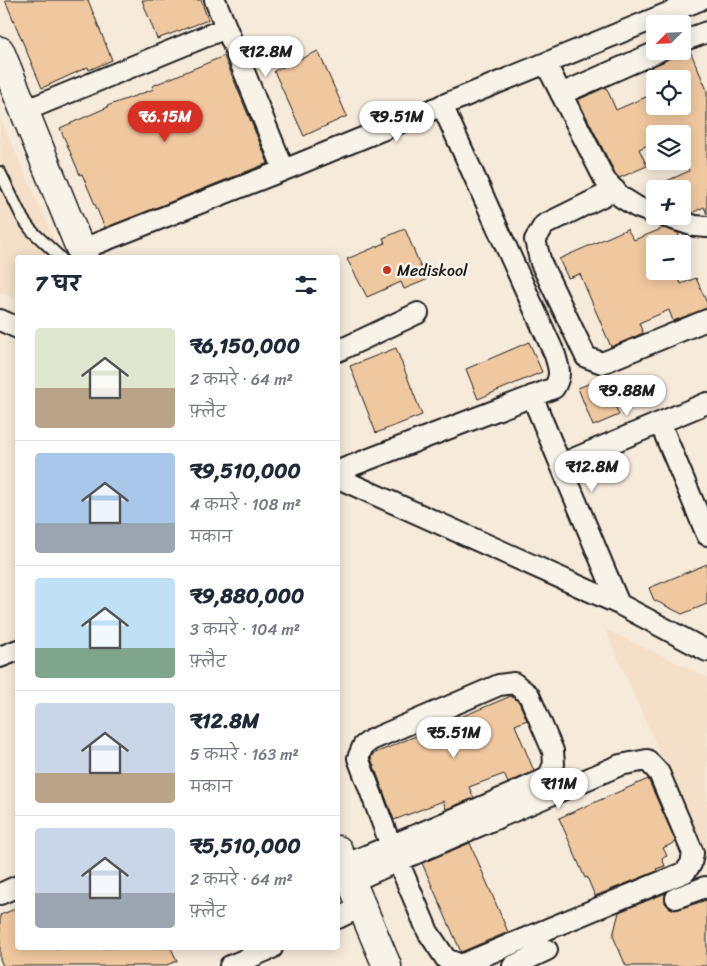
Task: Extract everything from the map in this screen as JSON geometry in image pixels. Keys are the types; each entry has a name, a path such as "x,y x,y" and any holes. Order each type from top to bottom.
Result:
{"street":[{"path":"215,0 284,170"},
{"path":"0,51 24,111 75,255 700,0"},
{"path":"24,111 226,28"},
{"path":"691,38 707,32"},
{"path":"560,94 646,57"},
{"path":"546,64 605,180 621,197 646,210"},
{"path":"340,470 554,388 559,380 559,370 555,355 442,105"},
{"path":"615,190 544,224 535,240 541,263 586,357 602,363 707,320"},
{"path":"691,225 707,227"},
{"path":"340,351 418,312"},
{"path":"0,320 15,327"},
{"path":"532,396 618,604"},
{"path":"561,464 707,402"},
{"path":"660,422 707,535"},
{"path":"340,479 618,604 707,651"},
{"path":"0,657 15,651"},
{"path":"387,966 350,913 344,866 395,854 620,765 647,760 659,772 693,853 691,864 684,872 461,965 446,959 428,932 395,854 358,758 363,746 371,740 499,685 514,683 529,695 553,751 554,764 548,778 395,854"},
{"path":"0,894 15,887"},
{"path":"676,898 705,887 707,888"},
{"path":"230,966 267,950"},
{"path":"513,966 547,950"}],"lane":[{"path":"0,172 23,219 31,230 75,255"}],"shaded area":[{"path":"0,117 61,255 15,255 15,298 0,293"},
{"path":"605,629 707,677 707,860 653,738"}],"building":[{"path":"5,0 88,0 112,60 89,70 88,67 42,88"},
{"path":"142,0 201,0 208,20 157,39"},
{"path":"318,51 347,116 304,136 274,71"},
{"path":"691,53 707,90 707,214 704,207 691,213 691,180 669,180 691,170 691,125 646,125 646,146 639,149 646,166 619,178 578,100 606,87 616,110 646,97 646,115 691,115 691,70 652,70 651,67 666,60 691,60"},
{"path":"224,56 268,163 105,228 60,128 107,106 154,89 152,86"},
{"path":"664,228 679,235 646,235"},
{"name":"Mediskool","path":"405,229 426,280 404,289 401,282 367,297 347,259 385,243 383,238"},
{"path":"627,229 634,240 646,235 646,280 679,280 681,284 696,278 707,303 707,308 673,321 669,310 639,323 643,333 611,347 580,274 568,278 559,259"},
{"path":"529,342 542,372 478,399 466,369"},
{"path":"396,348 422,415 376,433 350,366"},
{"path":"604,378 619,415 593,426 578,388"},
{"path":"707,564 707,604 682,614 654,600 649,588"},
{"path":"511,696 519,702 527,720 515,725 534,771 508,783 504,774 469,787 474,798 446,809 443,801 394,820 371,758 373,754"},
{"path":"648,779 676,842 663,848 667,856 662,858 665,866 595,896 587,877 585,878 559,818"},
{"path":"470,843 508,932 461,952 422,863"},
{"path":"666,893 665,903 675,910 707,900 707,966 626,966 613,936 619,912"},
{"path":"15,909 15,950 172,950 177,961 164,966 3,966 0,959 0,915"}],"place":[{"name":"Mediskool","path":"387,270"}]}
